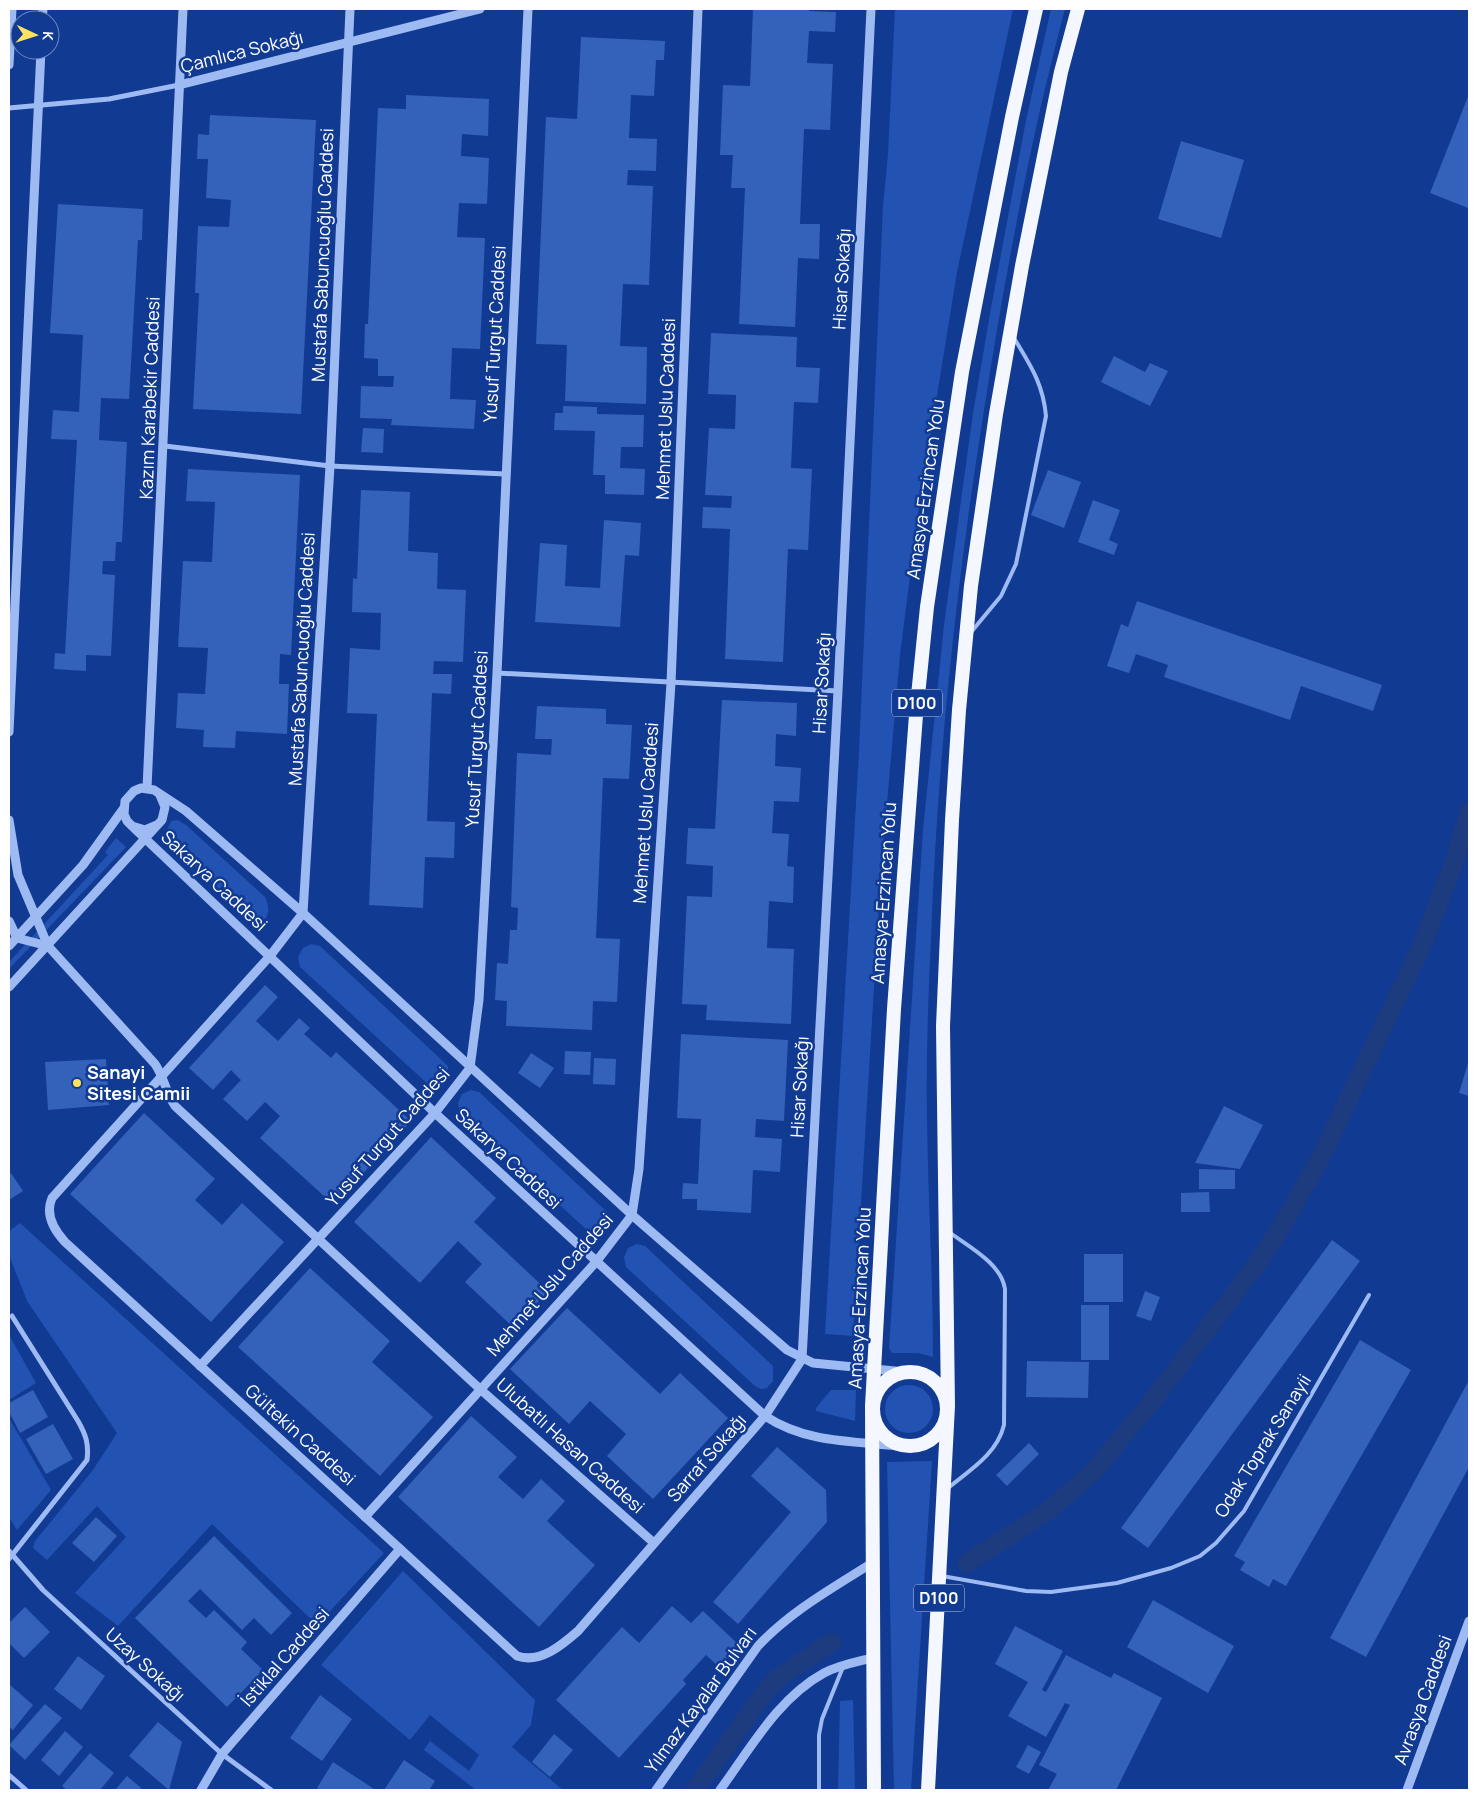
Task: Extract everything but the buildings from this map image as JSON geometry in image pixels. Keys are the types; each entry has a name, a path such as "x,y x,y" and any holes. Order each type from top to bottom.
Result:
{"highway":[{"name":"Amasya-Erzincan Yolu","path":"874,1790 872,1406 895,1000 916,716 928,607 962,372 1012,117 1036,9"},
{"name":"D100","path":"928,1790 948,1406 943,1055 945,950 952,820 966,639 982,509 1010,332 1062,72 1078,9"},
{"path":"905,1372 918,1372 938,1384 945,1395 948,1406 942,1430 934,1439 924,1445 912,1447 899,1446 888,1440 879,1431 874,1419 872,1406 876,1394 883,1383 893,1376 905,1372"}],"street":[{"path":"9,65 12,9"},
{"name":"Kazım Karabekir Caddesi","path":"148,788 182,9"},
{"name":"Mustafa Sabuncuoğlu Caddesi","path":"304,913 330,466 350,9"},
{"name":"Çamlıca Sokağı","path":"9,108 109,99 179,85 480,9"},
{"name":"Yusuf Turgut Caddesi","path":"200,1366 319,1240 434,1113 470,1068 479,1000 497,673 528,9"},
{"name":"Mehmet Uslu Caddesi","path":"365,1517 596,1262 632,1215 639,1169 671,683 698,9"},
{"name":"Hisar Sokağı","path":"802,1359 838,691 871,9"},
{"path":"9,732 40,60"},
{"path":"164,446 330,466 505,474"},
{"path":"497,673 838,691"},
{"path":"9,946 84,865 124,808 129,795 141,788 148,788 158,793 165,807 165,814 157,825 9,987"},
{"name":"Sakarya Caddesi","path":"158,793 186,811 304,913 470,1068 769,1336 802,1359 813,1363 905,1372"},
{"path":"124,808 124,814 132,826 145,830 157,825"},
{"name":"Ulubatlı Hasan Caddesi","path":"9,820 18,875 48,946 162,1075 169,1097 176,1106 480,1389 654,1543"},
{"name":"Sakarya Caddesi","path":"132,826 434,1113 765,1416 781,1426 810,1437 899,1446"},
{"path":"162,1075 270,956 304,913"},
{"path":"9,921 17,938"},
{"path":"9,925 17,938 48,946"},
{"name":"Gültekin Caddesi","path":"162,1075 52,1198 50,1215 57,1234 517,1656 525,1658 542,1655"},
{"path":"10,1555 87,1460 89,1447 87,1436 12,1316"},
{"name":"Sarraf Sokağı","path":"542,1655 562,1645 578,1631 765,1416 802,1359"},
{"name":"İstiklal Caddesi","path":"201,1790 222,1754 400,1549"},
{"name":"Uzay Sokağı","path":"10,1555 43,1590 222,1754 271,1790"},
{"name":"Yılmaz Kayalar Bulvarı","path":"656,1790 758,1646 773,1629 814,1598 872,1563"},
{"name":"Avrasya Caddesi","path":"1407,1790 1469,1621"},
{"path":"720,1790 764,1730 797,1691 826,1672 872,1658"},
{"path":"9,1775 26,1790"}],"lane":[{"path":"966,639 1001,596 1016,564 1046,416 1044,393 1039,380 1010,332"},
{"path":"944,1492 996,1447 1002,1436 1004,1425 1004,1279 998,1270 946,1229"},
{"name":"Odak Toprak Sanayii","path":"940,1575 1026,1591 1051,1592 1117,1583 1172,1568 1200,1556 1216,1543 1244,1511 1369,1295"},
{"path":"819,1790 819,1735 822,1719 844,1665"}],"shaded area":[{"path":"895,9 1013,9 957,272 918,513 900,655 881,871 853,1336 825,1334 859,752 883,206 888,154"},
{"path":"1051,9 1065,9 1030,158 992,359 965,542 943,741 934,874 927,1051 933,1357 918,1353 892,1353 889,1348 923,830 944,625 973,413 991,308 1026,120"},
{"path":"178,820 186,825 265,897 268,912 265,919 257,921 251,919 168,841 167,830 171,821"},
{"path":"116,838 126,847 9,969 9,962 108,855 105,852"},
{"path":"311,944 320,946 448,1066 448,1081 436,1090 430,1086 300,967 298,957 303,948"},
{"path":"471,1090 479,1092 607,1212 607,1227 595,1236 589,1232 460,1113 458,1103 462,1094"},
{"path":"20,1223 384,1553 317,1625 212,1524 118,1626 75,1593 126,1537 97,1506 47,1560 33,1548 35,1541 93,1470 117,1433 27,1301 9,1255 9,1231"},
{"path":"637,1244 645,1246 773,1366 773,1381 767,1388 761,1389 755,1386 626,1267 624,1257 628,1248"},
{"path":"9,1335 36,1383 9,1400"},
{"path":"904,1385 914,1385 926,1392 933,1404 933,1414 926,1426 914,1433 904,1433 896,1429 889,1422 885,1414 885,1404 889,1396 896,1389"},
{"path":"831,1390 856,1390 855,1421 816,1411 816,1408"},
{"path":"9,1418 51,1490 17,1530 9,1517"},
{"path":"932,1461 911,1790 894,1790 887,1462"},
{"path":"403,1571 535,1700 531,1725 512,1747 563,1790 476,1790 424,1750 430,1741 469,1771 479,1755 430,1715 410,1740 321,1665"},
{"path":"853,1700 855,1790 838,1790 840,1701"}],"waterway":[{"path":"967,1563 1048,1511 1093,1472 1149,1405 1254,1268 1277,1234 1320,1159 1423,943 1455,860 1469,812"},
{"path":"695,1790 767,1689 778,1678 832,1642"}],"place":[{"name":"Sanayi Sitesi Camii","path":"77,1083"}]}
